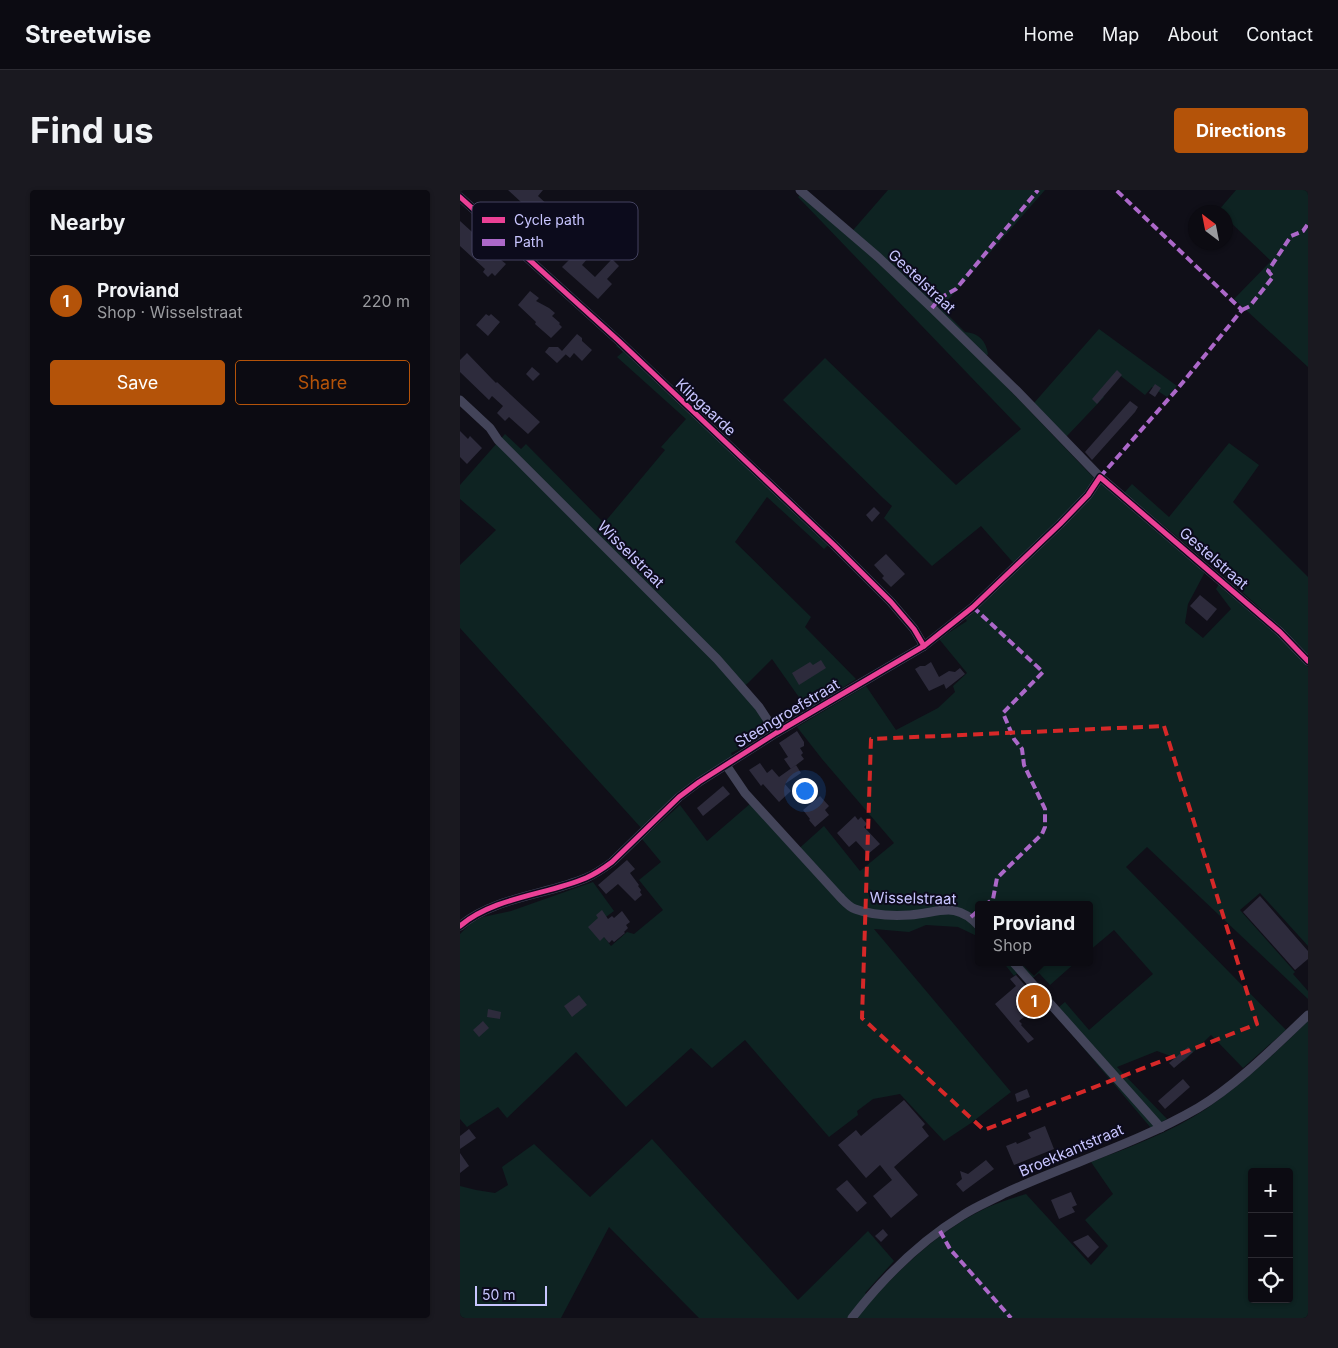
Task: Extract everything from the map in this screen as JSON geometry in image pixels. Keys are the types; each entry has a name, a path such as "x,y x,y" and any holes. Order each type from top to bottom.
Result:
{"street":[{"name":"Gestelstraat","path":"800,190 878,258 939,315 1016,390 1100,477 1272,625 1308,661"},
{"name":"Klipgaarde","path":"460,197 472,208"},
{"name":"Klipgaarde","path":"529,260 626,348 834,545 891,602 914,629 924,646"},
{"name":"Wisselstraat","path":"460,400 490,428 498,440 717,659 759,707 776,733"},
{"name":"Steengroefstraat","path":"460,926 473,916 492,907 586,878 600,870 612,862 679,797 699,782 776,733 924,646 973,607 1014,569 1088,495 1100,477"},
{"name":"Wisselstraat","path":"726,765 746,793 853,909 880,914 910,915 937,910 956,910 971,917 975,922"},
{"path":"1017,966 1161,1128"},
{"name":"Broekkantstraat","path":"852,1318 894,1269 927,1241 963,1215 1027,1183 1161,1128 1199,1107 1232,1084 1308,1015"}],"highlighted area":[{"path":"1164,726 1257,1024 984,1130 862,1018 871,739"}],"green space":[{"path":"888,190 1045,190 941,308 965,332 981,338 986,345 988,354 982,361 1092,476 1205,572 1188,604 1185,623 1203,638 1231,609 1216,589 1219,584 1279,636 1308,667 1308,946 1260,893 1240,910 1295,972 1293,974 1308,991 1308,999 1147,847 1126,867 1286,1030 1243,1068 1211,1035 1184,1061 1157,1051 1117,1067 1167,1119 1151,1128 1053,1012 1065,1002 1089,1030 1153,974 1114,930 1093,948 1093,901 975,901 975,935 958,927 926,925 909,932 874,929 1011,1092 944,1141 900,1094 873,1099 857,1111 858,1115 829,1137 745,1040 712,1068 691,1048 626,1107 576,1052 507,1118 498,1107 467,1127 460,1119 460,934 472,922 483,917 511,911 593,882 614,911 595,925 611,946 627,932 634,934 663,910 639,880 661,862 642,839 680,805 707,841 751,803 794,853 824,826 860,871 894,843 797,727 866,686 896,730 938,708 955,692 953,686 967,673 939,639 967,621 964,617 1017,567 981,526 932,566 884,518 892,506 783,400 825,358 956,485 1021,429 798,197 801,194 848,236"},
{"path":"1236,190 1308,190 1308,367 1234,299 1271,261 1233,225 1233,205 1223,205"},
{"path":"1099,329 1177,386 1167,397 1152,387 1145,395 1117,373 1099,393 1104,397 1066,437 1034,403"},
{"path":"622,339 834,539 824,549 767,497 735,542 811,617 805,627 856,679 808,710 772,659 741,689 759,712 764,726 763,732 752,742 731,753 733,758 643,830 460,628 460,565 496,530 460,499 460,485 505,434 521,449 526,444 604,523 665,450 661,447 686,419 617,357 623,352 616,346"},
{"path":"1229,443 1259,465 1233,502 1308,577 1308,655 1242,592 1124,493 1132,484 1169,517"},
{"path":"1006,966 1071,966 1050,985 1039,973 1028,982 1020,971 1014,976"},
{"path":"1308,1021 1308,1318 699,1318 609,1227 561,1318 460,1318 460,1186 495,1193 508,1185 502,1167 534,1144 590,1197 652,1139 798,1300 868,1231 894,1261 865,1293 872,1299 911,1260 954,1226 986,1208 1026,1194 1091,1265 1108,1246 1085,1220 1113,1194 1091,1162 1165,1132 1193,1117 1220,1099 1271,1056"}],"building":[{"path":"508,190 543,190 538,196 545,202 521,202"},
{"path":"460,221 472,232 472,257 460,246"},
{"path":"475,260 501,260 506,264 495,276 492,273 488,277 483,272 485,269"},
{"path":"569,260 586,260 582,265 595,277 611,260 619,266 607,279 612,284 598,299 562,267"},
{"path":"530,291 539,298 536,301 555,313 552,316 562,327 551,338 518,305"},
{"path":"486,314 489,316 491,314 500,322 488,336 476,325"},
{"path":"577,334 592,350 582,361 574,353 570,358 566,354 557,363 545,352 549,347 558,347 562,351"},
{"path":"467,353 496,383 540,422 528,434 509,417 505,421 497,413 503,406 492,396 489,400 460,372 460,360"},
{"path":"532,367 540,374 533,381 526,374"},
{"path":"1117,370 1122,375 1097,404 1092,399"},
{"path":"1155,384 1161,388 1155,397 1149,393"},
{"path":"1130,401 1138,407 1135,412 1092,460 1085,452"},
{"path":"460,431 468,439 470,436 482,448 467,464 460,457"},
{"path":"874,507 880,513 872,522 866,515"},
{"path":"886,554 905,574 891,587 882,578 884,576 874,565"},
{"path":"1200,595 1217,609 1207,621 1190,606"},
{"path":"821,660 826,668 799,685 792,673 810,662 813,665"},
{"path":"931,662 939,677 949,671 955,672 960,668 965,674 946,689 944,684 929,691 915,669"},
{"path":"797,731 804,742 804,746 800,748 804,759 791,769 784,759 788,757 779,743"},
{"path":"760,763 767,773 772,769 779,777 796,765 801,773 785,784 791,791 779,802 763,784 761,786 749,770"},
{"path":"723,786 730,794 703,816 697,808"},
{"path":"820,796 829,806 825,810 829,815 815,827 803,810"},
{"path":"855,816 858,820 861,817 867,824 864,827 880,844 868,854 856,841 849,847 837,833"},
{"path":"627,860 635,869 630,873 639,885 642,895 635,901 618,884 606,894 598,885"},
{"path":"1260,896 1308,951 1308,959 1295,970 1243,912"},
{"path":"602,910 608,919 612,916 614,918 622,911 630,922 626,925 628,928 625,933 614,942 612,940 609,943 604,937 600,941 588,927 598,918 596,915"},
{"path":"1016,975 1029,990 1021,997 1032,1011 1019,1021 1034,1039 1028,1043 995,1004 1016,986 1010,979"},
{"path":"579,995 587,1005 572,1017 564,1006"},
{"path":"488,1009 501,1012 500,1019 487,1017"},
{"path":"483,1021 489,1028 479,1037 473,1030"},
{"path":"1188,1047 1193,1052 1174,1068 1169,1063"},
{"path":"1183,1079 1190,1087 1165,1109 1158,1101"},
{"path":"1027,1089 1030,1097 1017,1102 1015,1094"},
{"path":"904,1100 925,1124 922,1127 929,1136 894,1167 918,1195 891,1218 873,1196 892,1180 880,1165 866,1178 838,1145 856,1130 861,1136"},
{"path":"1045,1126 1054,1149 1014,1165 1006,1146 1031,1138 1028,1133"},
{"path":"469,1129 476,1138 460,1149 460,1136"},
{"path":"460,1153 469,1166 460,1173"},
{"path":"986,1160 994,1169 963,1192 956,1184 962,1179 960,1171 968,1174"},
{"path":"847,1180 867,1203 857,1212 836,1189"},
{"path":"1071,1192 1077,1205 1072,1207 1075,1212 1059,1219 1051,1200"},
{"path":"883,1229 888,1235 881,1242 875,1236"},
{"path":"1088,1235 1099,1247 1088,1258 1073,1242"}],"marked path":[{"path":"932,308 940,298 956,289 1038,190"},
{"path":"1100,477 1179,387 1242,310 1116,190"},
{"path":"1242,310 1250,306 1273,277 1268,271 1291,236 1303,231 1308,224"},
{"path":"973,607 1043,672 1003,713 1014,739 1022,749 1024,765 1045,809 1045,827 1042,834 997,878 993,899 990,901"},
{"path":"971,917 975,914"},
{"path":"940,1231 950,1249 1011,1318"}],"cycle path":[{"path":"460,197 472,208"},
{"path":"530,260 619,341 834,545 891,602 914,629 924,646"},
{"path":"460,926 488,909 570,884 596,873 612,862 679,797 699,782 776,733 924,646 973,607 1060,524 1088,495 1100,477 1280,632 1308,661"}],"place":[{"name":"Proviand","path":"1034,1001"}]}
